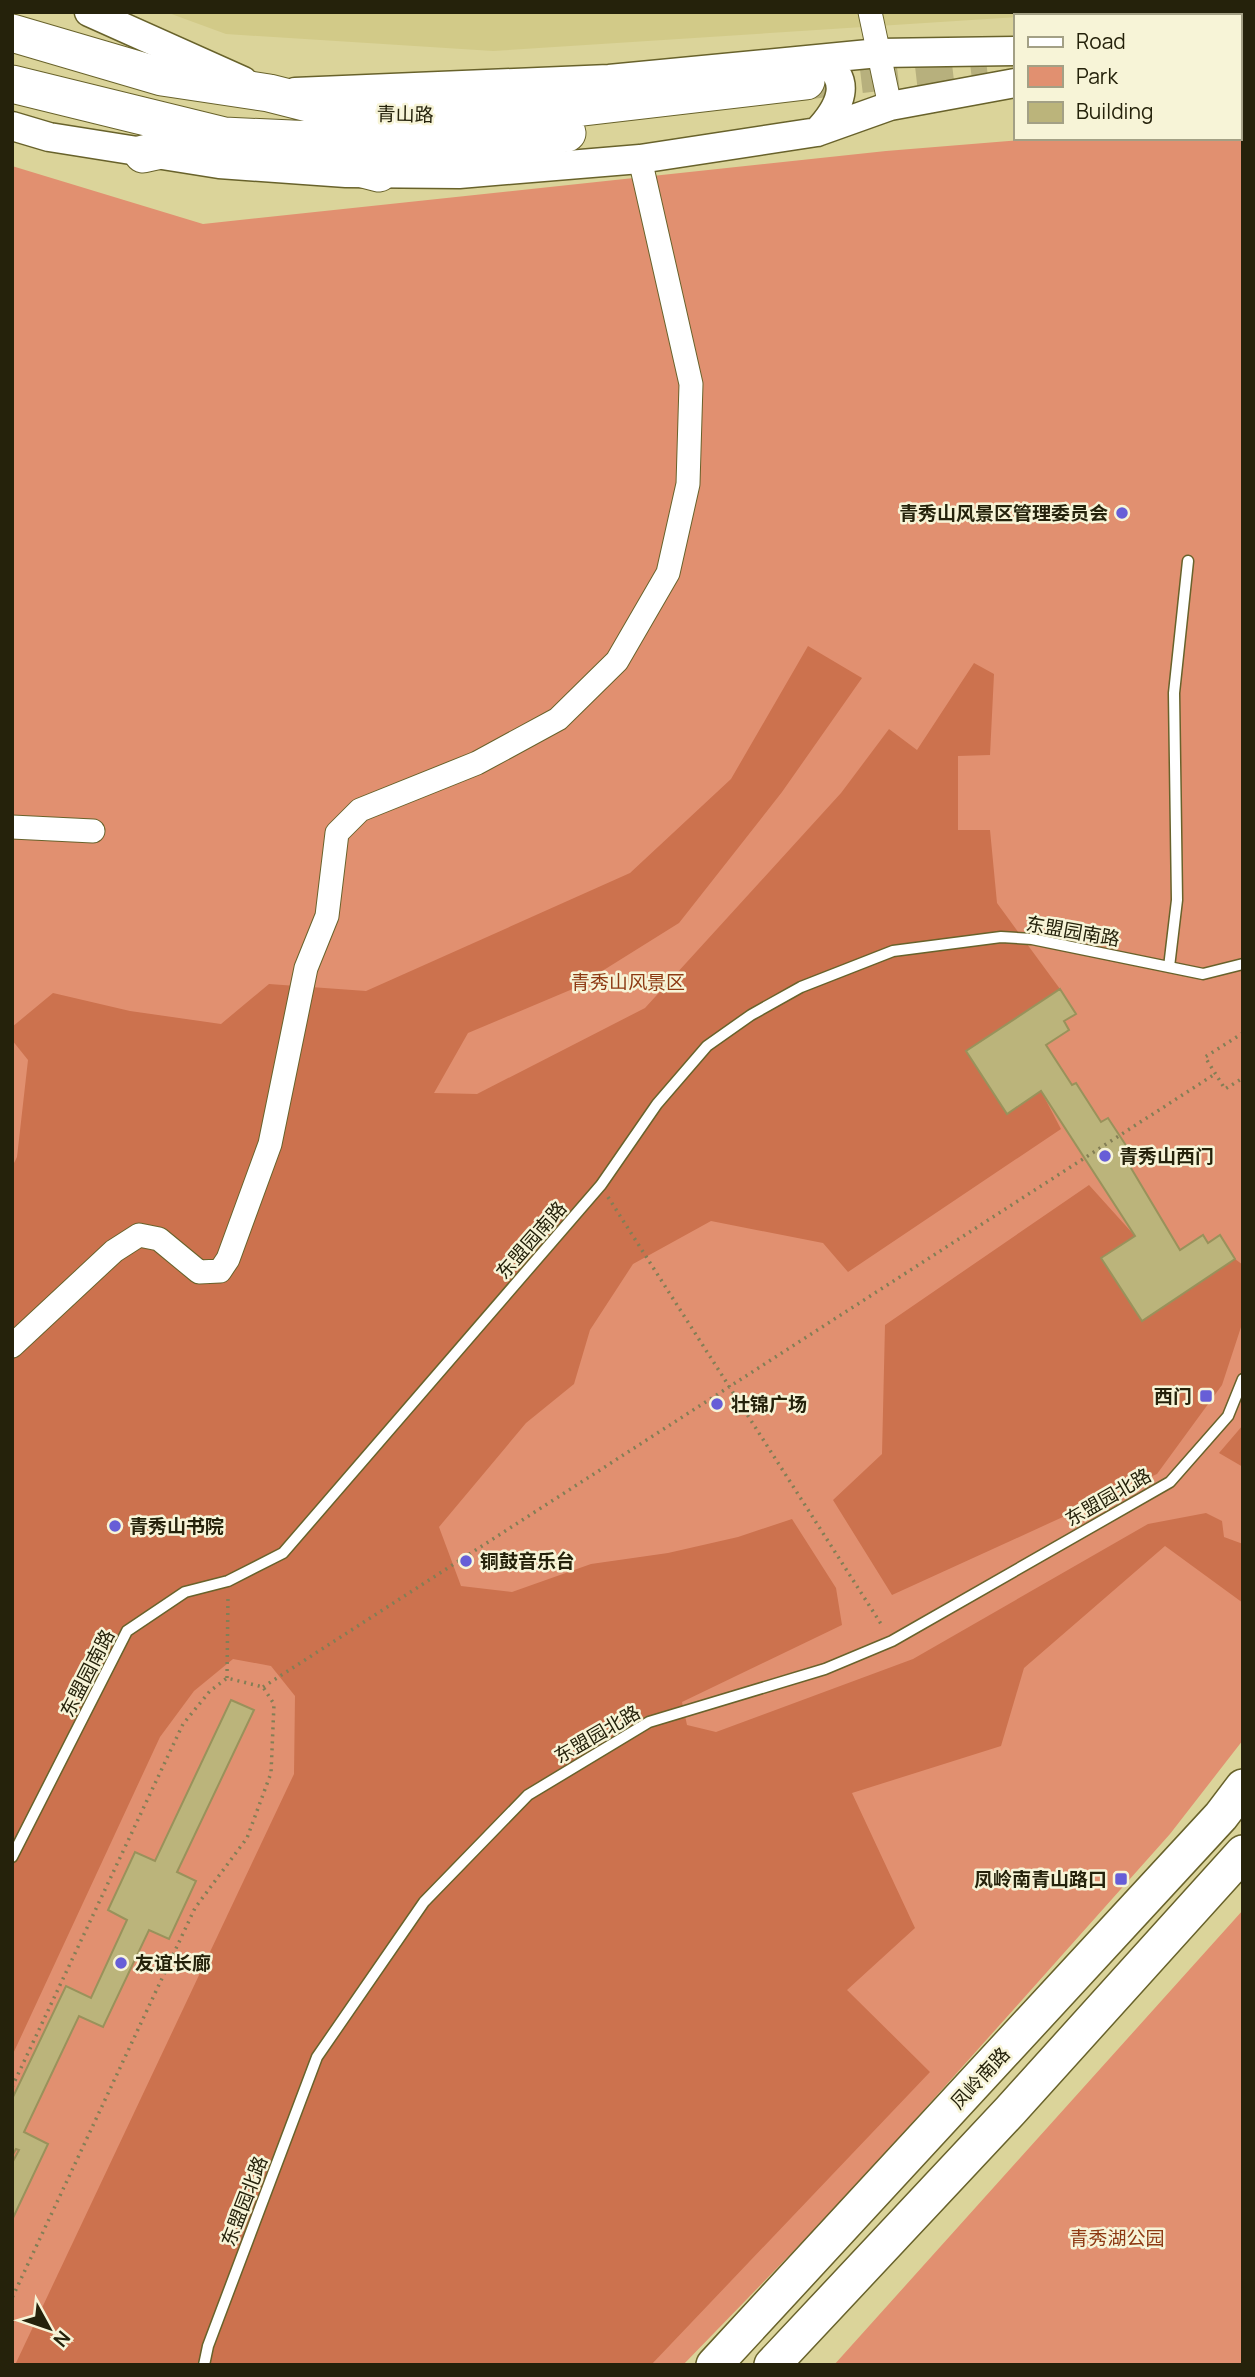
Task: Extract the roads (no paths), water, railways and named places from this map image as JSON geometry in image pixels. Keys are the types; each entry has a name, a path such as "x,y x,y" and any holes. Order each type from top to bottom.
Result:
{"highway":[{"name":"青山路","path":"12,33 162,77 270,93 348,113 441,115 541,112 812,94"},
{"name":"青山路","path":"12,84 117,112 224,136 447,146 812,94"},
{"path":"143,154 224,136 379,173"}],"main road":[{"name":"凤岭南路","path":"714,2365 1221,1816 1243,1787"},
{"path":"772,2365 1010,2111 1243,1853"}],"street":[{"path":"89,12 270,93"},
{"path":"870,12 890,106"},
{"path":"12,126 49,137 219,164 379,173 459,174 640,159 812,94 879,53 1014,51"},
{"path":"812,94 890,106 1014,83"},
{"path":"12,1346 114,1251 139,1236 159,1239 200,1272 220,1271 228,1259 270,1144 306,968 327,916 337,833 360,810 477,764 558,719 617,661 668,573 688,484 691,384 640,159"},
{"path":"12,827 93,831"}],"lane":[{"path":"1169,967 1177,900 1174,693 1188,561"},
{"name":"东盟园南路","path":"12,1857 127,1632 185,1592 228,1581 283,1553 601,1185 657,1104 707,1046 751,1015 801,987 893,951 1001,937 1032,939 1203,974 1243,964"},
{"name":"东盟园北路","path":"204,2365 208,2346 317,2057 434,1892 528,1795 649,1723 825,1669 892,1641 1170,1482 1228,1416 1243,1379"}],"tunnel":[{"path":"806,81 986,60"}],"place":[{"name":"青秀山风景区管理委员会","path":"1122,513"},
{"name":"青秀山西门","path":"1105,1156"},
{"name":"西门","path":"1206,1396"},
{"name":"壮锦广场","path":"717,1404"},
{"name":"青秀山书院","path":"115,1526"},
{"name":"铜鼓音乐台","path":"466,1561"},
{"name":"凤岭南青山路口","path":"1121,1879"},
{"name":"友谊长廊","path":"121,1963"}],"park label":[{"name":"青秀山风景区","path":"628,982"},
{"name":"青秀湖公园","path":"1117,2238"}]}
